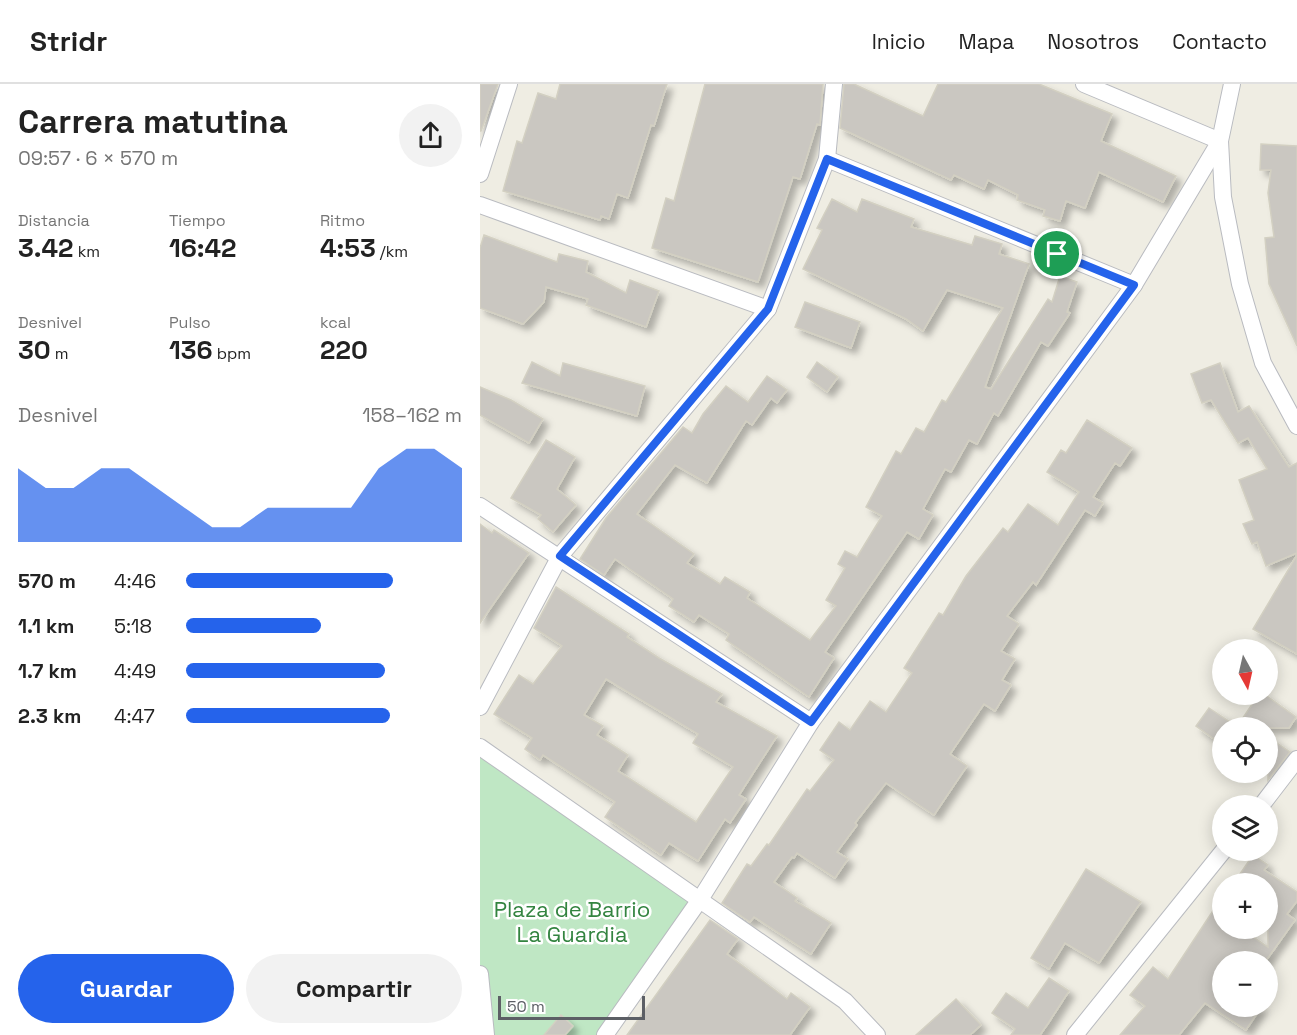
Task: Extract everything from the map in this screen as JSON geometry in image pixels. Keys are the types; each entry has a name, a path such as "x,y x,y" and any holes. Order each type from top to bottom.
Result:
{"street":[{"path":"480,174 509,84"},
{"path":"480,707 560,556 768,309 827,159 834,84"},
{"path":"1084,84 1220,141"},
{"path":"1232,84 1220,141 1222,197 1240,284 1263,363 1297,426"},
{"path":"605,1035 700,898 811,722 1134,285 1220,141"},
{"path":"827,159 1134,285"},
{"path":"480,205 768,309"},
{"path":"480,506 560,556 811,722"},
{"path":"480,747 845,1001 877,1035"},
{"path":"1269,795 1297,759"},
{"path":"1075,1035 1215,861"},
{"path":"480,974 486,1035"}],"green space":[{"name":"Plaza de Barrio La Guardia","path":"480,747 701,898 605,1035 486,1035 480,974"}],"building":[{"path":"480,84 498,84 481,131 480,131"},
{"path":"560,84 667,84 654,126 651,125 628,198 617,194 609,219 601,216 600,220 503,191 517,141 522,143 538,93 556,99"},
{"path":"705,84 823,84 820,125 817,124 800,179 793,177 758,282 652,248 666,198 674,201"},
{"path":"844,84 854,84 923,116 938,84 1039,84 1112,114 1101,141 1176,176 1163,202 1099,172 1085,208 1066,201 1060,221 1043,216 1045,210 1017,200 1018,195 988,180 984,189 954,175 951,180 840,128"},
{"path":"1261,144 1297,146 1297,346 1269,284 1265,238 1274,237 1268,193 1271,170 1260,170"},
{"path":"832,199 857,212 862,199 914,219 911,227 972,245 975,236 1002,244 999,254 1029,264 985,387 991,389 1048,299 1052,302 1060,276 1077,282 1067,312 1070,313 1048,346 1041,342 998,416 994,413 977,444 969,440 951,472 945,469 923,509 933,515 919,539 907,532 825,652 834,658 809,697 726,640 729,634 699,615 694,622 669,606 673,599 615,559 604,575 580,559 606,518 683,427 692,433 703,414 726,386 748,402 767,376 787,390 777,403 771,398 752,425 746,421 707,483 675,465 637,514 694,554 687,563 720,584 725,577 750,592 747,598 810,640 836,606 826,600 845,568 838,564 845,551 857,557 882,516 866,507 896,451 901,454 916,428 924,432 942,400 946,402 1003,308 947,290 923,331 906,319 803,269 822,230 817,228"},
{"path":"484,235 557,262 559,254 588,261 586,272 626,293 630,280 659,291 646,327 586,305 588,299 546,287 544,302 523,324 480,308 480,248"},
{"path":"805,302 860,322 851,348 795,327"},
{"path":"532,362 560,376 563,363 645,386 637,416 522,383"},
{"path":"817,362 838,377 827,392 807,377"},
{"path":"1220,363 1238,412 1249,406 1289,467 1297,463 1297,553 1266,566 1257,542 1252,544 1243,524 1254,520 1239,480 1267,469 1248,438 1238,443 1211,400 1202,403 1191,374"},
{"path":"480,387 511,400 543,419 529,443 480,415"},
{"path":"1087,420 1132,448 1120,466 1115,463 1093,497 1103,503 1095,516 1085,510 1036,585 1033,582 1007,616 1019,624 1001,651 1015,659 1002,680 1011,685 995,711 984,704 950,754 967,766 934,815 886,783 855,823 857,825 837,852 848,859 835,878 797,853 794,858 792,857 774,882 797,898 795,901 831,923 811,954 754,917 750,922 722,903 747,864 751,866 767,844 769,845 807,789 810,791 834,760 820,750 839,722 850,730 870,701 886,712 912,673 904,668 939,613 943,615 966,576 1003,528 1008,532 1028,504 1058,525 1079,492 1047,472 1061,450 1066,453"},
{"path":"546,440 575,457 557,489 576,505 553,532 538,519 541,515 511,498"},
{"path":"480,524 492,533 494,530 529,553 480,623"},
{"path":"1297,555 1297,654 1278,643 1278,639 1271,639 1253,629"},
{"path":"556,587 629,634 627,637 659,658 722,694 716,702 777,736 739,795 746,799 730,823 725,819 698,861 669,843 661,855 605,817 615,802 543,755 540,760 525,749 532,738 494,714 519,675 533,684 562,646 534,628","holes":["606,679 698,734 693,743 733,767 696,822 618,771 628,755 597,735 603,726 584,715"]},
{"path":"1278,704 1296,717 1289,728 1278,728 1278,717 1243,717 1252,705"},
{"path":"1209,708 1222,717 1212,717 1212,737 1196,726"},
{"path":"1278,744 1290,752 1278,767"},
{"path":"1249,861 1262,861 1268,865 1264,870 1268,873 1241,873"},
{"path":"1086,869 1141,902 1099,963 1065,943 1049,969 1031,958"},
{"path":"1278,879 1297,892 1297,901 1287,914 1295,920 1273,951 1212,951 1212,1008 1205,1003 1179,1035 1120,1035 1145,1006 1130,995 1153,967 1168,979 1212,912 1212,939 1256,939 1268,947 1268,939 1278,939"},
{"path":"710,920 738,939 727,954 787,999 791,993 810,1007 790,1035 627,1035"},
{"path":"1049,978 1069,991 1049,1022 1040,1035 1011,1035 1015,1029 992,1013 1006,993 1028,1008"},
{"path":"956,999 981,1025 970,1035 916,1035"},
{"path":"561,1015 573,1026 565,1035 544,1035"},
{"path":"1226,1017 1255,1017 1246,1030"}],"route":[{"path":"827,159 1057,254 1134,285 811,722 560,556 768,309 827,159"}]}
